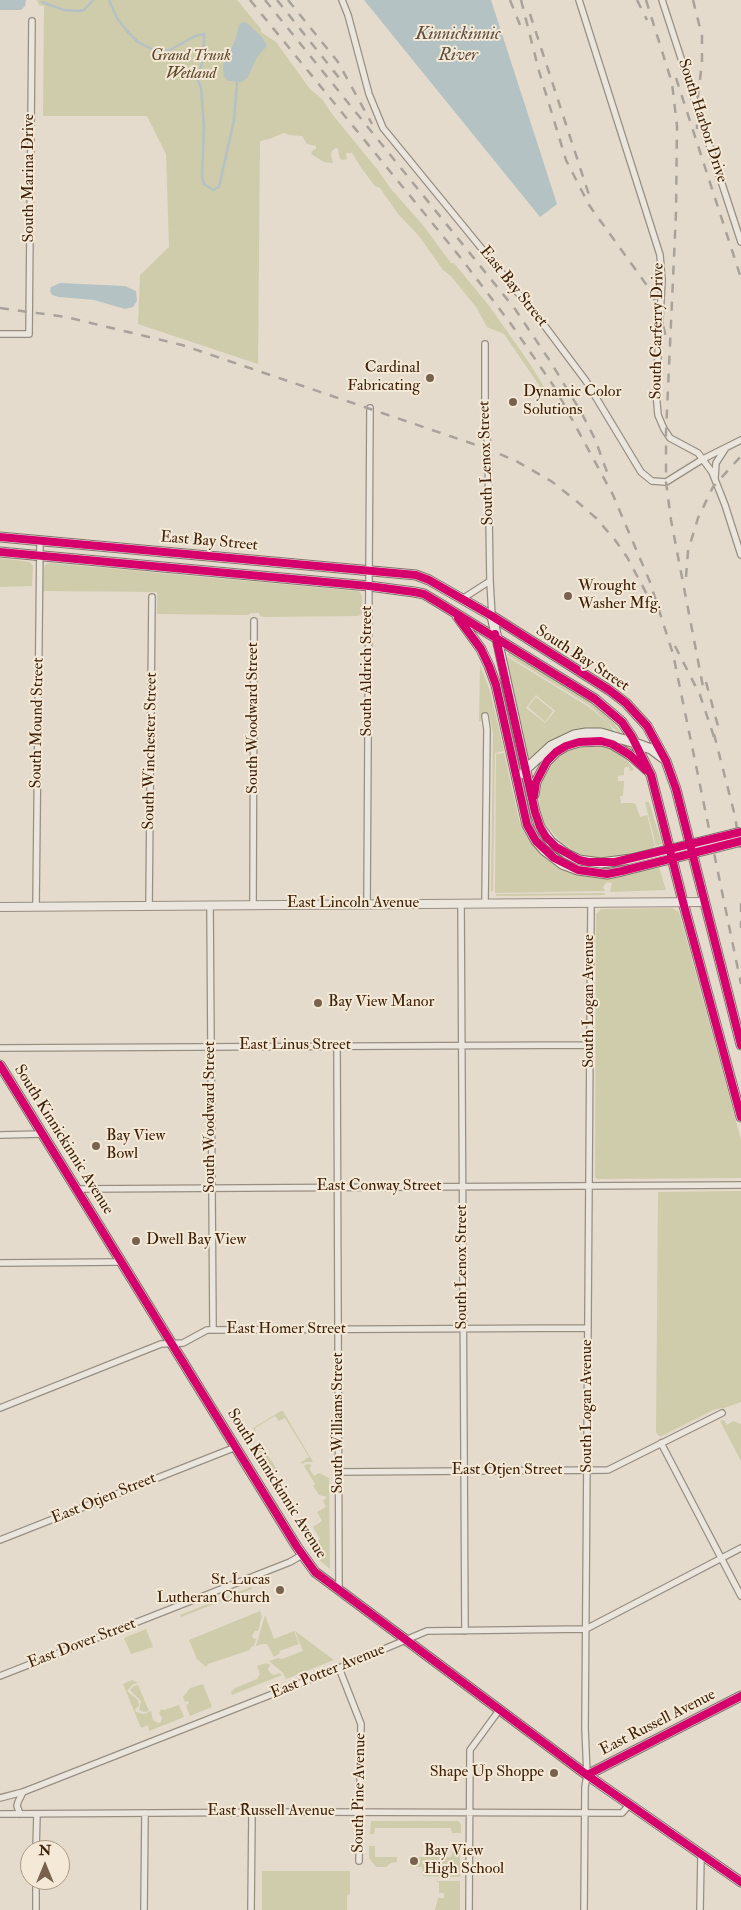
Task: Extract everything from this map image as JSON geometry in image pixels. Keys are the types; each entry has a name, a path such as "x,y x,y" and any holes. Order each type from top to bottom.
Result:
{"main road":[{"name":"East Bay Street","path":"0,537 416,576"},
{"name":"East Bay Street","path":"0,552 369,586 414,592"},
{"name":"South Bay Street","path":"416,576 429,580 492,616 609,690 626,703 647,726 666,761 676,789 741,1045"},
{"name":"South Bay Street","path":"414,592 424,594 595,699 622,722 651,774 683,902 741,1117"},
{"path":"454,612 481,649 489,666 500,702 518,788 528,825 536,841 545,851 562,864 578,870 607,874 741,841"},
{"path":"492,616 533,803 540,826 551,842 578,860 601,863 631,859 741,832"},
{"path":"518,788 526,770 551,746 574,735 601,733 635,743 651,750 666,761"},
{"path":"533,803 536,782 542,769 556,752 566,746 579,742 601,741 612,744 630,755 651,774"},
{"name":"South Kinnickinnic Avenue","path":"0,1065 302,1555 315,1572 587,1775 740,1880"},
{"name":"East Russell Avenue","path":"587,1775 741,1696"}],"street":[{"name":"East Bay Street","path":"342,0 348,15 369,94 384,128 535,313 586,381 641,472 652,481 666,482 703,459 741,440"},
{"name":"South Carferry Drive","path":"579,0 660,255 662,280 656,392 658,415 670,438 698,453 703,459 715,480 741,555"},
{"name":"South Harbor Drive","path":"662,0 741,242"},
{"name":"South Marina Drive","path":"0,334 29,334 32,21"},
{"name":"South Lenox Street","path":"486,344 485,415 488,450 492,616"},
{"name":"South Aldrich Street","path":"367,904 370,408"},
{"path":"715,480 716,463 726,448"},
{"name":"South Mound Street","path":"36,906 40,541"},
{"path":"462,599 490,581"},
{"name":"South Winchester Street","path":"150,906 152,596"},
{"name":"South Woodward Street","path":"253,905 254,621"},
{"path":"485,716 487,728 485,903"},
{"name":"South Logan Avenue","path":"584,1910 585,1787 587,1775 585,1728 590,902"},
{"name":"East Lincoln Avenue","path":"0,906 705,902"},
{"name":"South Lenox Street","path":"461,903 465,1631"},
{"name":"South Woodward Street","path":"210,905 213,1330"},
{"name":"East Linus Street","path":"0,1048 590,1045"},
{"name":"South Williams Street","path":"337,1046 339,1590"},
{"path":"0,1135 42,1134"},
{"name":"East Conway Street","path":"78,1189 741,1185"},
{"path":"0,1263 122,1262"},
{"name":"East Homer Street","path":"0,1408 160,1344 183,1343 207,1330 588,1328"},
{"name":"East Otjen Street","path":"339,1472 608,1470 722,1413"},
{"path":"661,1443 741,1596"},
{"name":"East Otjen Street","path":"0,1540 236,1447"},
{"name":"East Potter Avenue","path":"0,1798 23,1792 339,1668 427,1631 586,1629 741,1548"},
{"name":"East Dover Street","path":"0,1676 280,1566 302,1555"},
{"name":"South Pine Avenue","path":"339,1668 361,1724 359,1862"},
{"path":"469,1910 470,1750 500,1709"},
{"path":"20,1814 17,1806 23,1792"},
{"name":"East Russell Avenue","path":"0,1814 252,1812 622,1813 629,1805"},
{"path":"251,1910 252,1812"},
{"path":"144,1910 145,1813"},
{"path":"36,1840 37,1814"},
{"path":"700,1910 702,1855"},
{"path":"36,1890 36,1910"}],"green space":[{"name":"Grand Trunk Wetland","path":"37,0 237,0 261,29 261,32 276,42 310,89 322,99 391,189 422,224 451,263 454,263 490,307 547,392 543,391 504,334 487,327 476,307 451,276 443,270 419,236 399,215 380,188 375,186 352,153 346,153 347,159 343,160 340,159 338,149 336,148 332,151 331,155 333,163 324,162 311,154 316,149 316,146 307,144 302,136 284,133 260,141 258,364 138,324 140,275 169,247 166,154 147,116 43,116 44,6 39,5"},
{"path":"0,558 30,562 33,566 32,586 0,587"},
{"path":"46,564 357,591 360,592 362,597 362,614 358,616 264,617 260,616 259,613 248,615 157,614 157,592 43,591 44,568"},
{"path":"509,652 590,702 613,722 623,735 589,705 507,655"},
{"path":"504,655 589,707 609,724 615,733 603,729 584,729 565,734 549,743 527,760","holes":["536,695 555,711 545,723 526,708"]},
{"path":"480,665 490,691 504,751 495,753 493,891 491,891 493,733 489,714 481,714 481,721 479,721"},
{"path":"536,697 553,711 545,722 528,707"},
{"path":"582,744 606,745 629,758 627,760 634,770 630,771 629,767 625,767 624,775 618,776 618,781 624,781 623,796 620,796 621,803 633,803 636,805 640,817 647,815 655,846 653,847 666,890 610,892 612,883 607,882 603,887 605,891 495,893 496,754 504,753 519,820 524,832 539,852 561,870 571,849 558,839 544,822 540,812 539,785 547,767 558,755"},
{"path":"645,802 649,802 662,844 656,846"},
{"path":"604,893 605,895 496,896 496,894"},
{"path":"672,908 679,912 741,1140 741,1178 595,1178 596,914 601,909"},
{"path":"741,1191 741,1402 716,1409 660,1437 656,1432 658,1192"},
{"path":"283,1411 313,1462 302,1464 301,1462 309,1457 285,1418 279,1421 275,1416 255,1428 256,1433 253,1428"},
{"path":"724,1420 727,1425 733,1421 741,1424 741,1461 720,1421"},
{"path":"260,1443 278,1471 274,1474 268,1469 264,1470 252,1451 253,1447 255,1450 259,1449 256,1446"},
{"path":"307,1464 312,1465 309,1468 314,1476 319,1473 329,1478 330,1569 317,1558 308,1543 311,1545 320,1539 313,1527 322,1521 317,1512 326,1507 323,1501 327,1497 319,1495 313,1486 315,1484 304,1466"},
{"path":"251,1587 252,1589 181,1617 180,1615"},
{"path":"260,1611 262,1616 258,1631 255,1631 252,1636 256,1639 254,1646 250,1650 208,1664 206,1667 197,1659 189,1640"},
{"path":"265,1615 274,1639 294,1631 299,1644 279,1651 280,1653 274,1657 267,1644 256,1646"},
{"path":"146,1629 153,1647 131,1654 124,1638"},
{"path":"295,1631 334,1660 286,1679 283,1673 269,1661 278,1658 282,1659 303,1651"},
{"path":"266,1663 270,1665 268,1669 270,1673 282,1675 232,1695 231,1692 235,1688 257,1679 260,1674 257,1666"},
{"path":"132,1680 138,1683 133,1684 127,1691 138,1700 139,1706 135,1709 136,1712 144,1714 151,1711 153,1720 158,1723 161,1722 162,1718 159,1713 161,1709 164,1710 179,1705 184,1717 149,1731 148,1725 141,1728 123,1684"},
{"path":"203,1684 212,1707 190,1716 186,1705 189,1703 188,1701 185,1702 183,1697 190,1688"},
{"path":"138,1685 149,1711 139,1710 141,1701 130,1690"},
{"path":"371,1821 458,1821 461,1824 461,1833 452,1833 451,1828 375,1828 374,1834 370,1834"},
{"path":"369,1846 375,1846 375,1857 397,1857 397,1862 391,1863 386,1867 376,1867 369,1858"},
{"path":"452,1852 460,1852 460,1877 423,1876 422,1867 410,1867 410,1857 451,1857"},
{"path":"262,1871 350,1871 350,1894 347,1895 347,1910 262,1910"},
{"path":"436,1881 460,1881 460,1910 435,1910 438,1898 444,1898 444,1893 439,1893 439,1882"}],"water":[{"path":"0,0 26,0 25,6 21,10 0,10"},
{"name":"Kinnickinnic River","path":"364,0 491,0 557,204 540,217"},
{"path":"243,22 247,23 262,37 267,46 257,57 248,77 242,82 228,81 224,76 223,65 236,38 239,25"},
{"path":"60,283 125,286 136,291 137,301 133,307 125,309 94,300 52,295 51,287"}],"waterway":[{"path":"42,2 64,10 78,11 84,10 93,0"},
{"path":"109,0 117,18 127,31 138,42 158,52 170,50 195,36 204,34 204,58 197,78 201,88 204,126 202,177 204,184 213,190 219,187 234,120 237,82"}],"railway":[{"path":"250,0 460,257 511,324 555,388 613,495 650,582 673,654 741,984"},
{"path":"265,0 515,309 581,412 595,439 607,472"},
{"path":"277,0 344,84"},
{"path":"288,0 338,62 372,124"},
{"path":"510,0 520,25"},
{"path":"521,0 539,71 566,160 589,205 651,291 666,337"},
{"path":"637,0 647,20"},
{"path":"646,0 672,83 677,126 676,213 666,433 666,482 671,520 704,692"},
{"path":"693,0 702,36 697,129"},
{"path":"530,14 589,195"},
{"path":"676,78 741,278"},
{"path":"0,308 66,317 182,345 488,449 516,461 551,481 596,518 627,557 651,602"},
{"path":"686,577 688,551 698,518 713,487 741,456"},
{"path":"675,646 700,695 715,740"},
{"path":"706,682 718,726"},
{"path":"714,734 735,816 741,856"},
{"path":"741,903 741,928"}],"cycle path":[{"path":"0,537 416,575 429,580 492,616 609,690 626,703 647,726 666,761 676,789 741,1045"},
{"path":"0,552 369,586 424,594 595,699 622,722 632,737 651,775 741,1117"},
{"path":"458,618 481,649 496,685 527,825 536,841 554,858 578,870 607,874 741,841"},
{"path":"495,634 535,812 540,827 546,837 556,847 579,860 615,862 741,832"},
{"path":"534,796 536,782 547,761 566,746 579,742 601,741 612,744 630,755 646,770"},
{"path":"0,1065 297,1547 315,1572 587,1775 741,1882"},
{"path":"587,1775 741,1696"}],"place":[{"name":"Cardinal Fabricating","path":"430,378"},
{"name":"Dynamic Color Solutions","path":"513,402"},
{"name":"Wrought Washer Mfg.","path":"568,596"},
{"name":"Bay View Manor","path":"318,1003"},
{"name":"Bay View Bowl","path":"96,1146"},
{"name":"Dwell Bay View","path":"136,1241"},
{"name":"St. Lucas Lutheran Church","path":"280,1590"},
{"name":"Shape Up Shoppe","path":"554,1773"},
{"name":"Bay View High School","path":"414,1861"}]}
